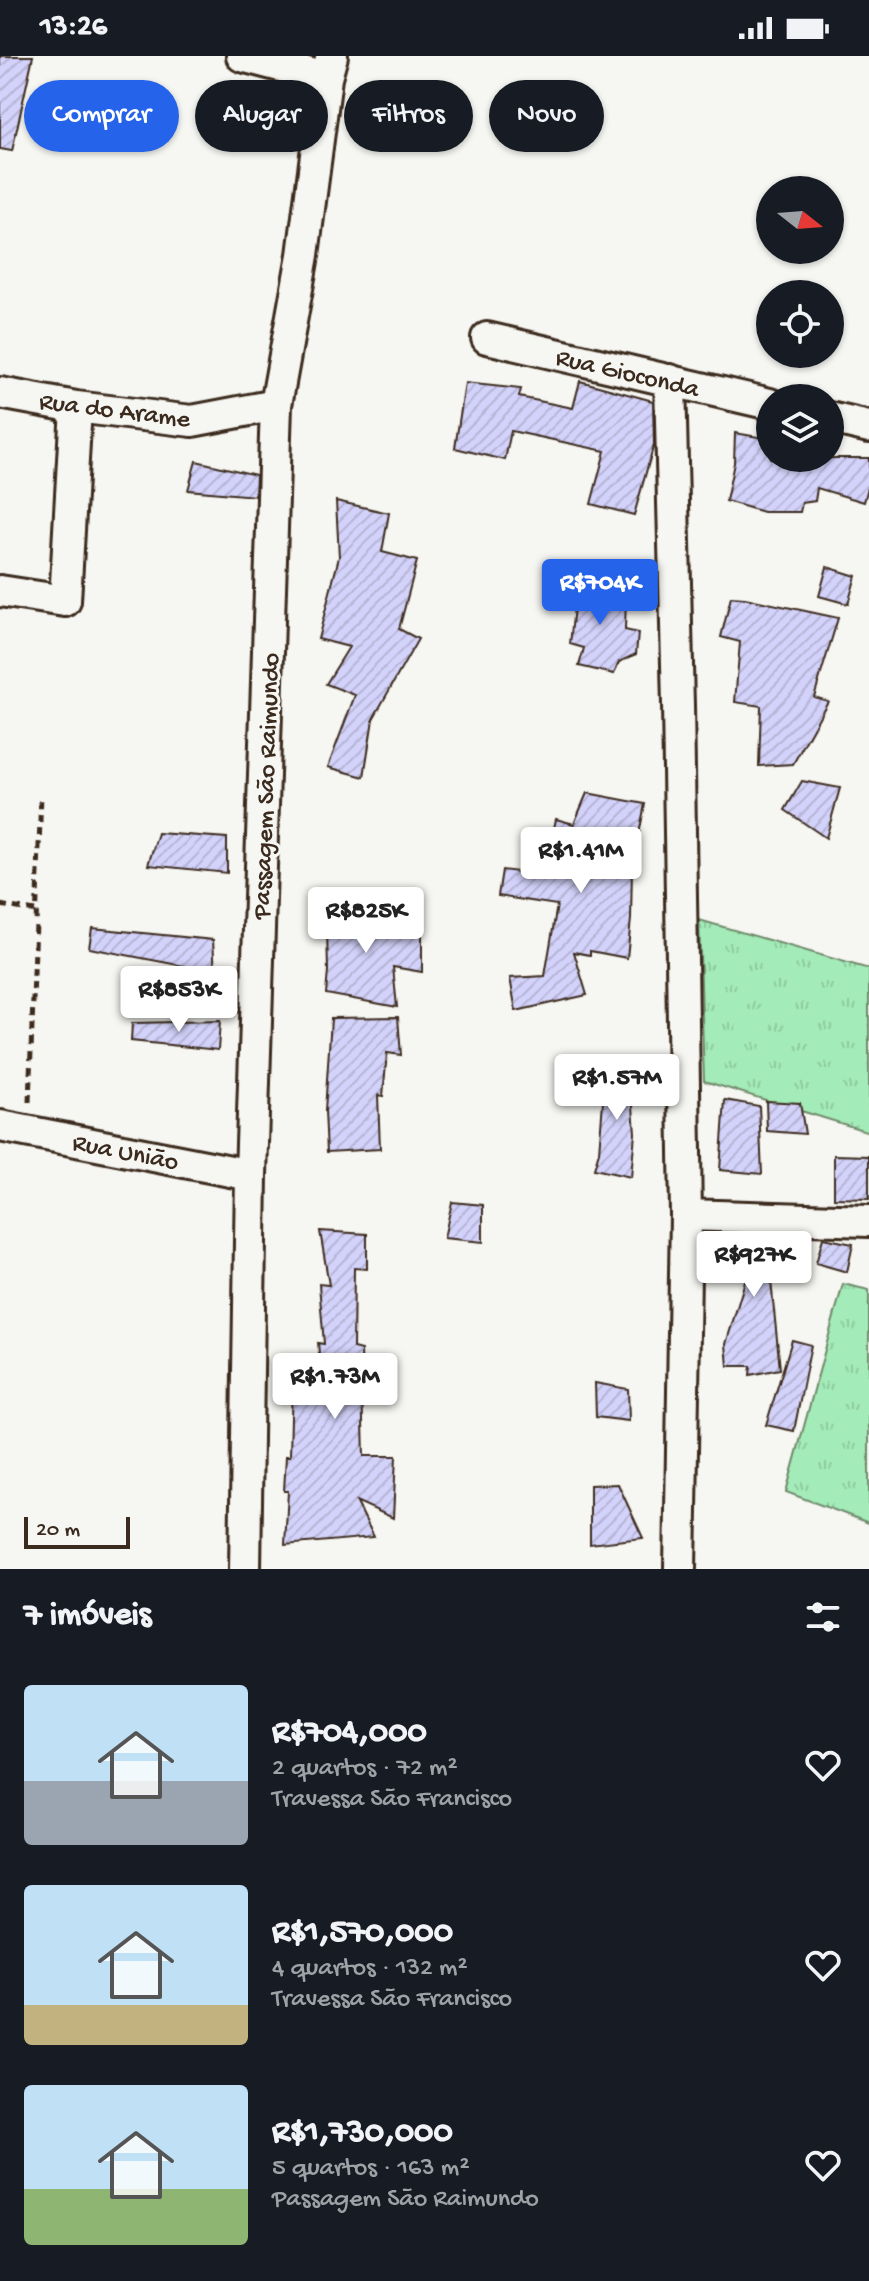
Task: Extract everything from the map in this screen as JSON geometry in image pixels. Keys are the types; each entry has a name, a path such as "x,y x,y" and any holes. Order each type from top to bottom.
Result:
{"street":[{"path":"242,56 329,67"},
{"name":"Passagem São Raimundo","path":"245,1569 251,1175 276,405 303,255 329,67"},
{"name":"Rua Gioconda","path":"487,338 756,401"},
{"path":"670,380 686,1215 680,1569"},
{"name":"Rua do Arame","path":"0,393 76,407 192,421 276,405"},
{"path":"0,591 65,601 76,407"},
{"path":"844,421 869,427"},
{"name":"Rua União","path":"14,1128 251,1175"},
{"path":"686,1215 869,1221"}],"path":[{"path":"14,1128 35,911 41,795"},
{"path":"0,905 35,911"}],"green space":[{"path":"699,920 869,969 869,1132 704,1081"},
{"path":"843,1284 869,1290 869,1523 786,1492"}],"building":[{"path":"0,56 33,56 28,80 24,80 24,97 12,151 0,149"},
{"path":"580,381 653,401 654,444 634,515 591,504 605,451 511,431 505,460 455,448 465,383 521,389 519,397 573,408"},
{"path":"735,433 756,437 756,472 844,472 844,458 869,458 869,484 864,502 817,488 815,501 802,503 800,512 763,512 726,501 734,463"},
{"path":"196,461 256,475 255,496 188,490"},
{"path":"336,501 389,513 382,552 417,561 399,629 418,639 373,719 364,777 328,767 355,695 326,684 349,647 318,639 339,557"},
{"path":"827,567 856,576 848,604 819,596"},
{"path":"576,578 626,597 625,630 638,633 636,654 619,662 614,674 579,666 584,648 570,644 574,607 566,605"},
{"path":"731,597 838,618 814,697 828,701 793,764 759,766 761,706 735,702 740,642 721,637"},
{"path":"802,781 840,788 826,838 785,810"},
{"path":"587,793 645,804 632,869 627,958 590,951 590,955 574,952 587,995 516,1011 510,978 545,976 557,905 498,896 502,870 544,875 556,819 574,824"},
{"path":"158,833 227,838 227,873 148,865"},
{"path":"331,893 365,900 360,929 422,935 422,972 393,967 397,1007 326,994"},
{"path":"92,928 213,940 215,972 89,948"},
{"path":"398,1017 401,1055 387,1053 383,1096 378,1095 380,1149 327,1152 325,1111 331,1018"},
{"path":"220,1021 218,1050 131,1041 132,1023"},
{"path":"606,1063 630,1064 635,1133 631,1177 594,1169 599,1152"},
{"path":"725,1100 759,1106 762,1174 720,1170"},
{"path":"766,1101 800,1103 805,1134 767,1131"},
{"path":"834,1155 869,1156 869,1199 834,1198"},
{"path":"452,1202 483,1205 483,1242 444,1238"},
{"path":"320,1231 367,1234 367,1269 354,1268 353,1348 361,1350 364,1456 396,1456 393,1518 356,1501 374,1537 285,1545 288,1491 284,1491 286,1456 290,1456 292,1380 322,1384 318,1343 324,1344 319,1284 329,1285"},
{"path":"711,1234 797,1238 796,1262 769,1261 780,1369 750,1375 751,1366 728,1366 726,1344 751,1261 713,1260"},
{"path":"823,1238 853,1244 847,1272 816,1263"},
{"path":"792,1340 811,1345 794,1431 766,1425"},
{"path":"595,1383 628,1389 629,1421 596,1417"},
{"path":"618,1484 643,1538 590,1544 590,1485"}]}
